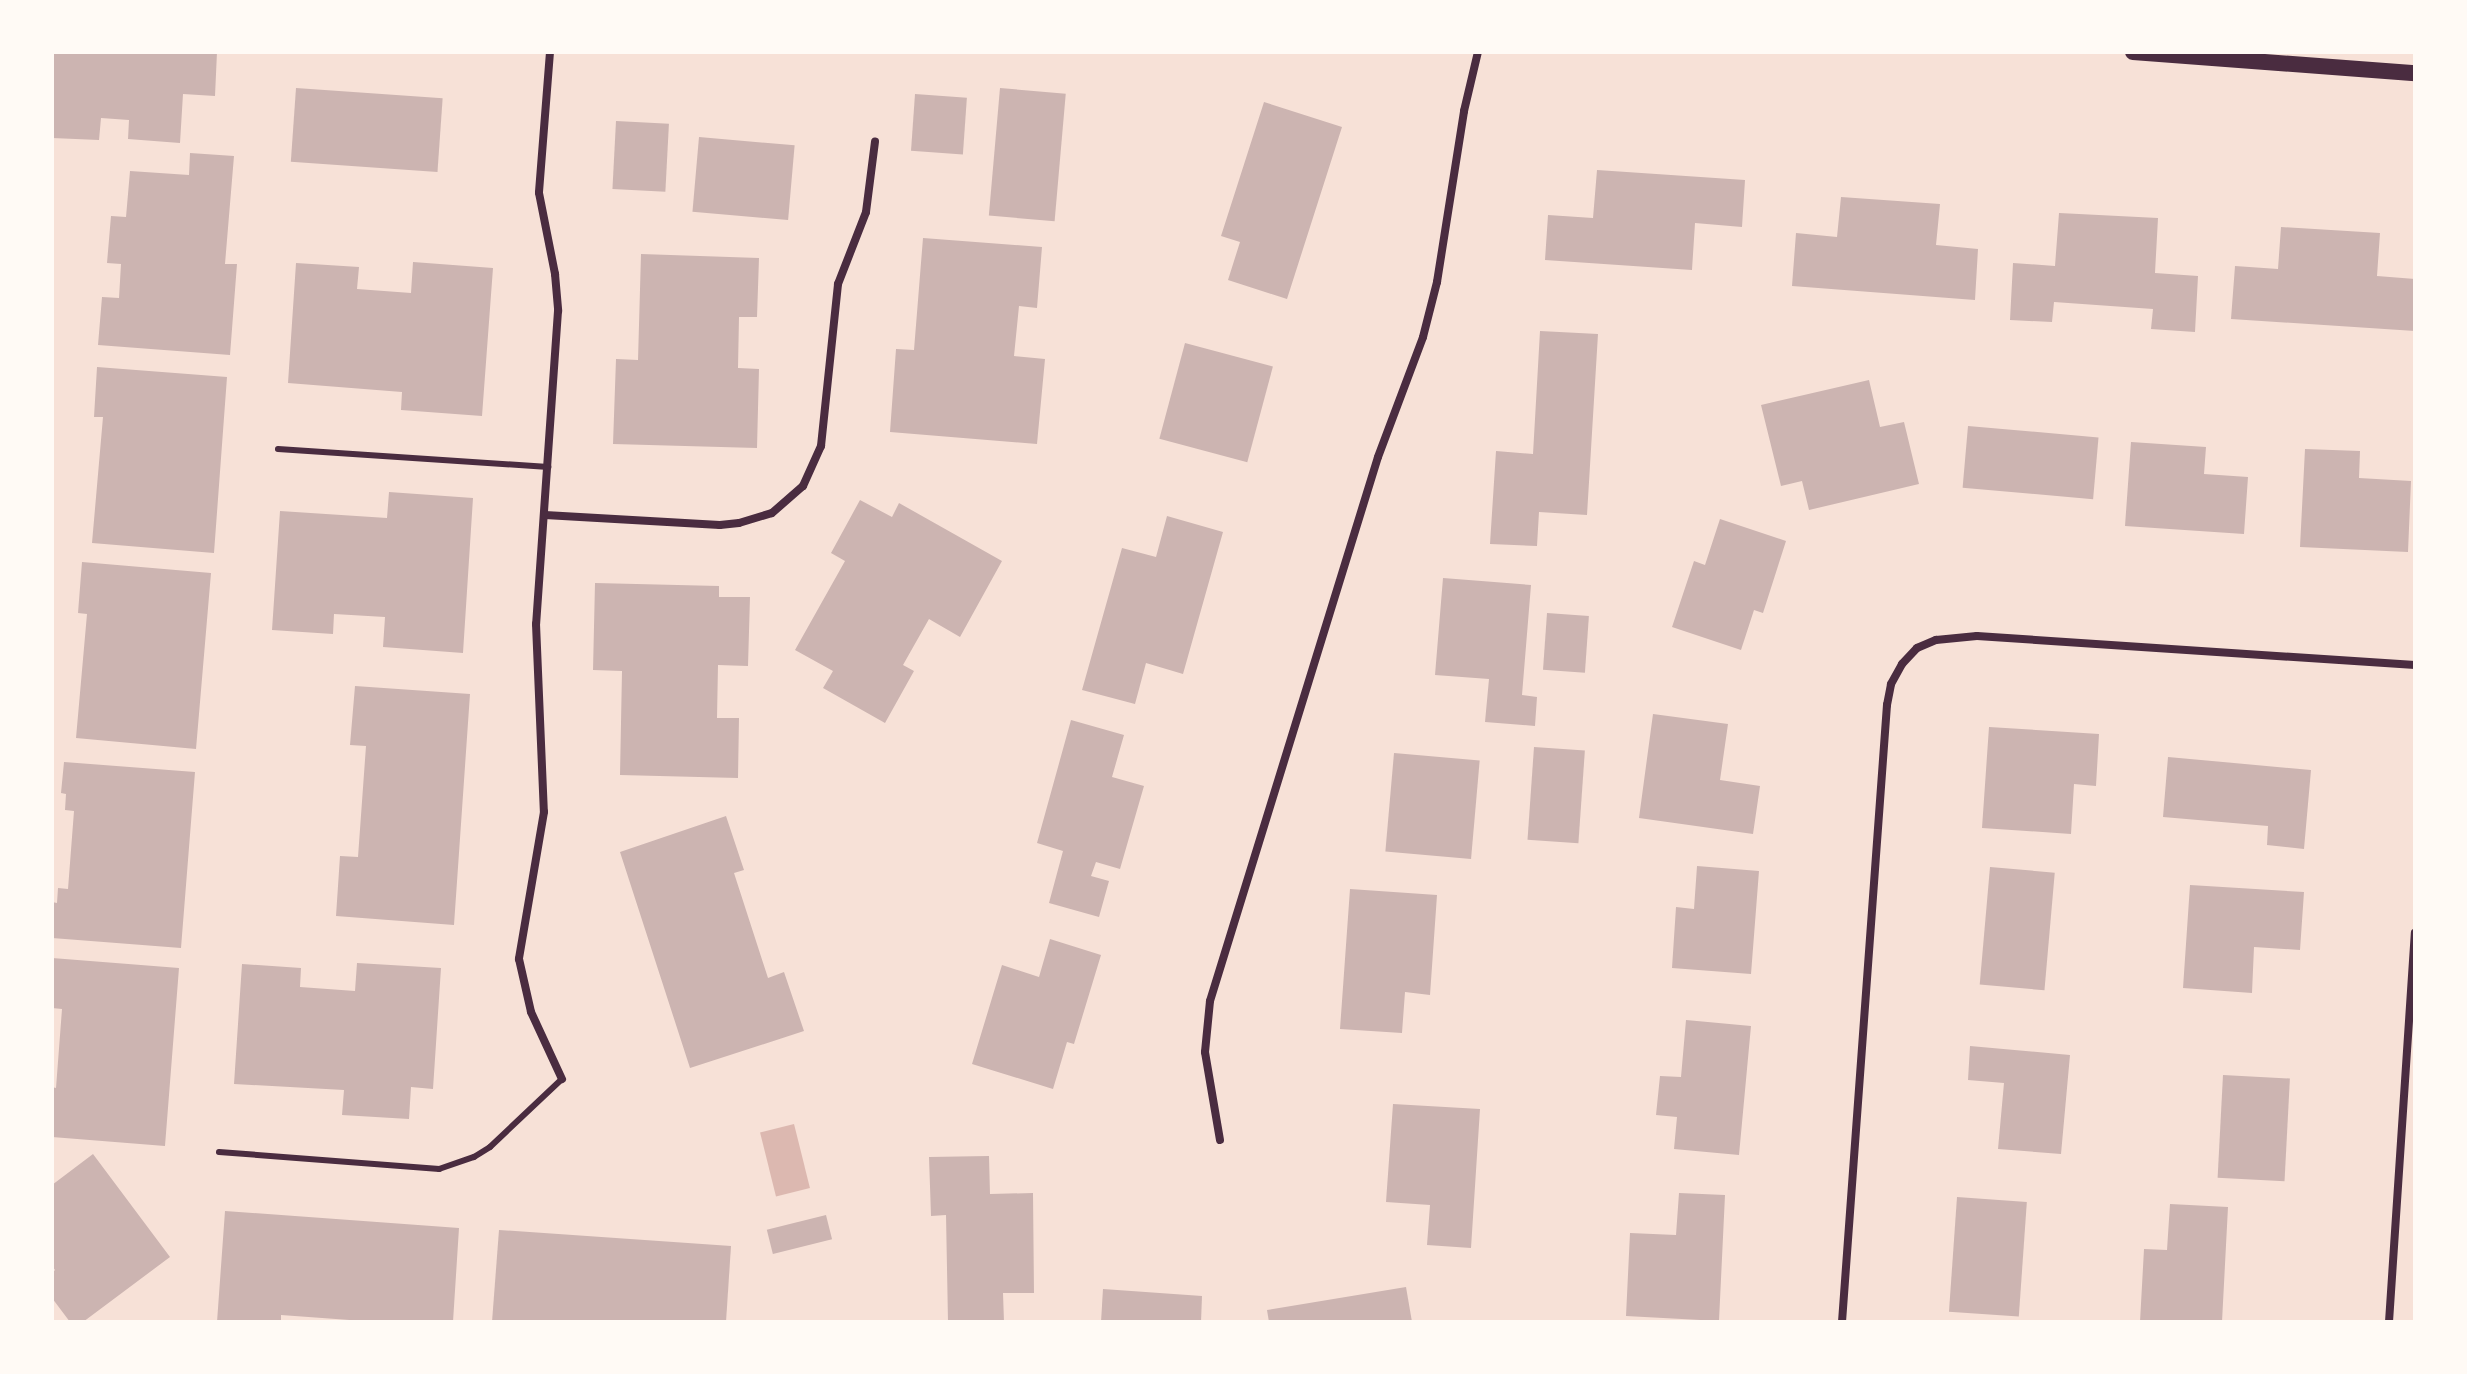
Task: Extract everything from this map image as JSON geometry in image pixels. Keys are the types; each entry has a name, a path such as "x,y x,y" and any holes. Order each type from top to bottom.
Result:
{"main road":[{"path":"2133,52 2415,73"}],"street":[{"path":"550,52 539,193 555,274 558,311 536,651 544,812 519,959 522,986 531,1012 562,1079"},
{"path":"1220,1140 1205,1052 1210,1001 1378,457 1423,337 1437,282 1464,111 1478,52"},
{"path":"545,515 739,523 772,513 803,486 821,446 838,284 858,240 866,212 875,142"},
{"path":"1842,1322 1887,705 1891,684 1902,664 1917,648 1936,640 1977,636 2415,665"},
{"path":"2389,1322 2415,933"}],"lane":[{"path":"278,449 548,467"},
{"path":"219,1152 439,1169 474,1157 490,1147 562,1079"}],"shaded area":[{"path":"794,1124 810,1188 776,1197 760,1132"}],"building":[{"path":"52,52 217,52 215,96 183,94 180,143 128,139 129,120 101,118 99,140 52,138"},
{"path":"296,88 443,98 437,172 291,162"},
{"path":"1000,88 1066,94 1055,221 989,216"},
{"path":"915,94 967,98 963,154 911,151"},
{"path":"1264,102 1342,127 1287,299 1228,280 1240,242 1221,236"},
{"path":"616,121 669,124 665,192 612,189"},
{"path":"699,137 795,145 788,220 692,212"},
{"path":"190,153 234,156 225,264 237,264 230,355 98,345 102,297 119,298 121,264 107,263 111,216 126,217 130,171 189,175"},
{"path":"1597,170 1745,180 1742,227 1695,223 1692,270 1545,260 1548,215 1593,218"},
{"path":"1841,197 1940,204 1936,245 1978,249 1975,300 1792,286 1796,233 1837,237"},
{"path":"2059,213 2158,218 2155,273 2198,276 2195,332 2151,329 2153,309 2054,302 2052,322 2010,320 2013,263 2055,266"},
{"path":"2281,227 2380,233 2377,276 2415,279 2415,331 2231,319 2235,266 2278,269"},
{"path":"923,238 1042,247 1037,308 1019,306 1014,356 1045,359 1037,444 890,432 896,349 914,350"},
{"path":"641,254 759,258 757,317 739,317 738,368 759,369 757,448 613,444 616,359 638,360"},
{"path":"413,262 493,268 482,416 401,410 402,392 288,383 296,263 359,267 357,289 411,293"},
{"path":"1540,331 1598,334 1587,515 1539,512 1537,546 1490,544 1496,451 1533,454"},
{"path":"1185,343 1273,367 1247,462 1159,439"},
{"path":"97,367 227,377 214,553 92,543 103,417 94,417"},
{"path":"1869,380 1880,427 1904,422 1919,484 1809,510 1802,481 1781,486 1761,405"},
{"path":"1968,426 2099,437 2093,499 1963,488"},
{"path":"2131,442 2206,447 2204,474 2248,477 2244,534 2125,526"},
{"path":"2305,449 2360,451 2359,478 2411,481 2408,552 2300,547"},
{"path":"389,492 473,498 463,653 383,647 385,617 334,614 333,634 272,630 280,511 387,518"},
{"path":"860,500 892,517 899,503 1002,561 960,637 929,619 903,665 914,671 885,723 823,688 833,671 795,650 845,561 831,553"},
{"path":"1167,516 1223,532 1183,674 1146,663 1135,704 1082,690 1122,548 1156,557"},
{"path":"1720,519 1786,541 1763,613 1754,610 1741,650 1672,627 1694,561 1705,565"},
{"path":"82,562 211,573 196,749 76,738 87,614 78,613"},
{"path":"1443,578 1531,585 1522,695 1537,697 1535,726 1485,722 1489,679 1435,675"},
{"path":"595,583 719,586 719,597 750,597 748,666 718,665 717,718 739,718 738,778 620,775 622,671 593,670"},
{"path":"1547,613 1589,616 1585,673 1543,670"},
{"path":"355,686 470,694 454,925 336,916 340,856 358,857 366,746 350,745"},
{"path":"1653,714 1728,724 1720,780 1760,786 1753,834 1639,818"},
{"path":"1071,720 1124,735 1112,777 1144,786 1120,869 1096,862 1091,876 1109,881 1099,917 1049,903 1063,851 1037,843"},
{"path":"1989,727 2099,734 2096,786 2074,784 2071,834 1982,828"},
{"path":"1534,747 1585,751 1578,843 1528,840"},
{"path":"1394,753 1480,760 1471,859 1385,852"},
{"path":"2168,757 2311,770 2304,849 2267,845 2268,826 2163,817"},
{"path":"64,762 195,772 181,948 52,938 52,902 57,903 58,888 68,889 74,811 65,810 66,794 61,793"},
{"path":"726,816 744,870 734,873 768,978 784,972 804,1031 690,1068 620,852"},
{"path":"1697,866 1759,871 1751,974 1672,968 1676,907 1694,909"},
{"path":"1990,867 2055,873 2044,990 1980,985"},
{"path":"2190,885 2304,892 2300,950 2254,947 2252,993 2183,988"},
{"path":"1350,889 1437,895 1430,995 1405,992 1402,1033 1340,1029"},
{"path":"1050,939 1101,955 1074,1044 1067,1042 1053,1089 972,1064 1002,965 1039,977"},
{"path":"52,958 179,968 165,1146 52,1137 52,1087 56,1088 62,1009 52,1008"},
{"path":"357,963 441,968 433,1089 411,1087 409,1119 342,1115 344,1090 234,1084 242,964 301,968 300,987 355,991"},
{"path":"1686,1020 1751,1026 1739,1155 1674,1149 1677,1117 1656,1115 1660,1076 1681,1077"},
{"path":"1970,1046 2070,1055 2061,1154 1998,1149 2004,1083 1968,1080"},
{"path":"2223,1075 2290,1079 2285,1181 2218,1178"},
{"path":"1393,1104 1480,1109 1471,1248 1427,1245 1430,1205 1386,1202"},
{"path":"93,1154 170,1257 83,1322 70,1322 52,1298 52,1273 55,1270 52,1266 52,1185"},
{"path":"989,1156 990,1194 1033,1193 1034,1293 1003,1293 1004,1322 948,1322 946,1215 931,1216 929,1157"},
{"path":"1679,1193 1725,1195 1719,1321 1626,1316 1630,1233 1676,1235"},
{"path":"1957,1197 2027,1202 2019,1317 1949,1312"},
{"path":"2170,1204 2228,1207 2222,1322 2140,1322 2144,1249 2167,1250"},
{"path":"225,1211 459,1228 453,1322 377,1322 281,1315 281,1322 217,1322"},
{"path":"826,1215 832,1239 773,1254 767,1230"},
{"path":"499,1230 731,1246 726,1322 492,1322"},
{"path":"1406,1287 1412,1322 1269,1322 1267,1310"},
{"path":"1103,1289 1202,1296 1201,1322 1101,1322"}]}
